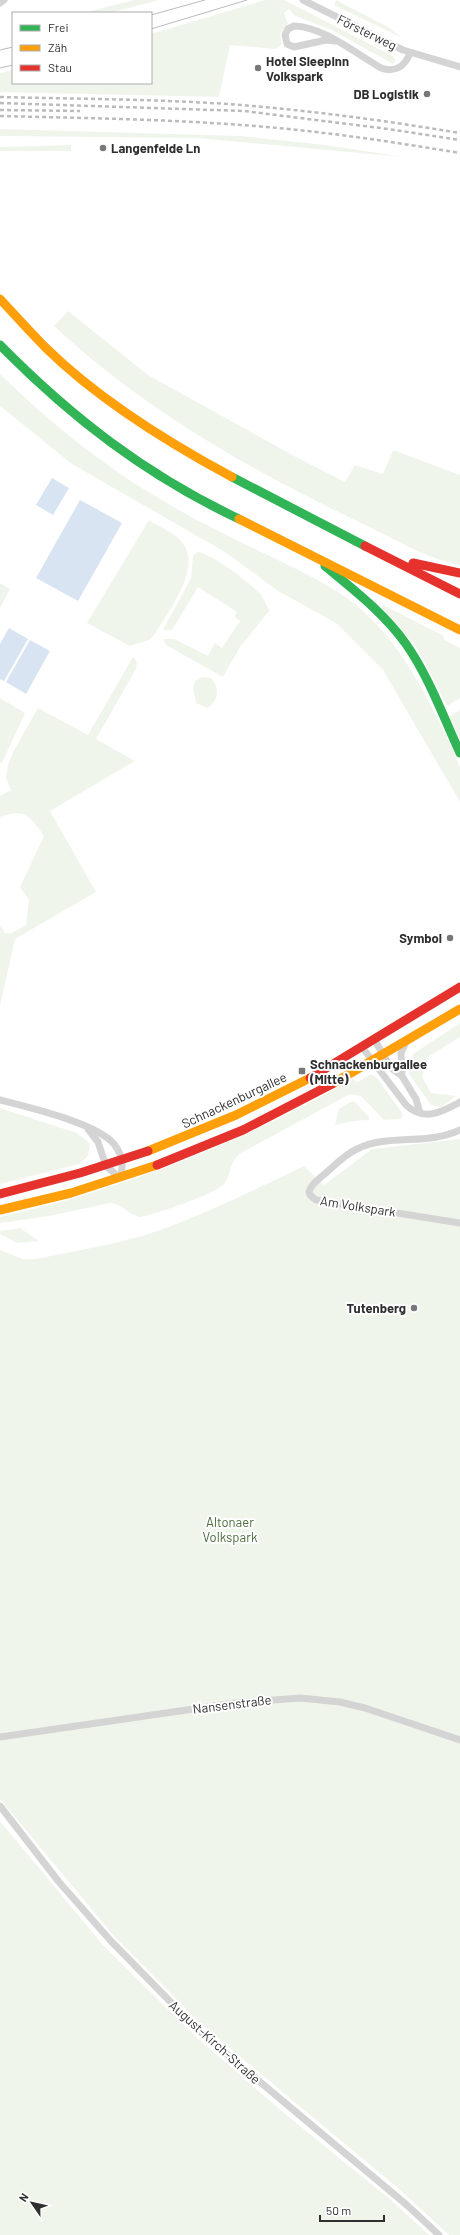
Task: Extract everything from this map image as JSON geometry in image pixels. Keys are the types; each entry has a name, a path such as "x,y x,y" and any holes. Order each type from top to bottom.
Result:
{"main road":[{"path":"0,298 33,334 94,386 127,411 189,452 236,480 388,556 460,594"},
{"path":"0,345 71,411 148,470 215,509 388,591 460,630"},
{"path":"308,552 378,612 404,642 424,675 460,753"},
{"path":"388,556 440,570 460,573"},
{"name":"Schnackenburgallee","path":"0,1194 122,1161 244,1111 310,1078 460,987"},
{"path":"0,1210 57,1197 120,1178 196,1150 244,1130 314,1095 460,1009"}],"street":[{"path":"0,3 4,0"},
{"name":"Försterweg","path":"303,0 410,53 460,68"},
{"name":"Försterweg","path":"335,41 326,40 294,47 288,44 285,35 290,28 297,26 317,32 335,41 381,68 389,70 403,65 410,53"},
{"path":"374,1039 391,1068 402,1076 416,1099 420,1113"},
{"path":"402,1076 401,1054 407,1040"},
{"path":"362,1047 406,1105 420,1113 435,1114 460,1102"},
{"path":"0,1100 71,1121 88,1128 111,1142 122,1161 120,1178"},
{"path":"88,1128 98,1142 106,1166 120,1178"},
{"name":"Am Volkspark","path":"460,1130 441,1138 381,1142 363,1146 338,1162 313,1185 309,1192 310,1195 316,1200 460,1223"},
{"name":"Nansenstraße","path":"0,1737 235,1703 300,1698 340,1702 365,1708 460,1740"},
{"name":"August-Kirch-Straße","path":"0,1806 59,1882 110,1940 197,2029 408,2206 439,2235"}],"green space":[{"path":"134,0 159,0 114,12 87,12"},
{"path":"265,0 284,0 393,56 396,61 393,64 332,30 295,16 289,9 284,13 288,24 280,34 282,44 276,49 230,45 219,97 0,92 0,73 12,70 12,84 152,84 152,34"},
{"path":"336,0 388,27 402,38 334,5"},
{"path":"0,129 241,136 325,145 404,157 196,138 0,136"},
{"path":"71,145 71,151 0,151 0,147"},
{"path":"68,311 148,375 296,457 345,482 355,465 383,474 393,450 460,475 460,565 435,558 411,548 282,484 202,438 125,386 54,326"},
{"path":"0,374 36,408 74,440 134,483 198,520 324,583 344,596 365,613 388,637 407,663 447,737 460,769 460,802 383,670 336,623 278,591 225,552 72,464 0,406"},
{"path":"149,520 179,538 187,552 188,564 186,576 175,602 155,634 149,640 130,646 87,623"},
{"path":"197,552 211,557 242,577 258,591 270,610 240,647 223,677 166,645 163,639 174,639 208,656 215,643 222,648 240,621 234,617 237,612 198,587 172,630 163,630 191,578 193,556"},
{"path":"0,583 10,589 0,608"},
{"path":"383,605 444,636 443,639 460,648 460,698 447,706 417,648 382,607"},
{"path":"133,657 137,662 136,669 96,739 135,761 50,811 96,892 15,939 0,1006 0,925 5,933 10,934 26,925 29,900 20,887 44,836 35,823 26,816 15,813 0,817 0,796 11,790 6,778 8,765 13,752 38,708 88,735"},
{"path":"202,677 211,678 217,690 214,702 207,708 196,703 193,689 195,681"},
{"path":"0,698 25,713 2,763 0,762"},
{"path":"460,710 460,739 449,717"},
{"path":"460,1023 460,1037 428,1057 422,1077 431,1093 456,1096 441,1107 431,1105 409,1074 413,1054"},
{"path":"371,1074 377,1078 403,1114 401,1119 384,1120 361,1096 350,1094 241,1153 234,1160 227,1180 224,1184 210,1193 185,1203 141,1217 118,1205 110,1203 49,1216 0,1223 0,1217 92,1193 181,1162 268,1124 352,1079 358,1082"},
{"path":"352,1101 355,1102 369,1117 369,1120 353,1121 335,1125 339,1109"},
{"path":"0,1108 77,1133 90,1144 88,1156 79,1164 0,1184"},
{"name":"Altonaer Volkspark","path":"460,1139 460,2235 449,2235 399,2189 201,2024 114,1936 0,1799 0,1250 23,1259 36,1259 116,1243 163,1229 199,1215 304,1166 324,1185 372,1149"},
{"path":"20,1228 39,1241 17,1243 0,1234 1,1231"},
{"path":"0,1821 103,1945 193,2034 284,2113 391,2200 429,2235 0,2235"}],"water":[{"path":"52,478 69,488 53,515 36,505"},
{"path":"80,500 122,523 78,601 36,578"},
{"path":"9,628 28,639 4,681 0,679 0,644"},
{"path":"30,640 50,651 26,694 6,682"}],"tram line":[{"path":"152,15 205,0"},
{"path":"152,29 247,0"},
{"path":"0,50 12,47"},
{"path":"0,68 12,65"}],"railway":[{"path":"0,97 151,100 241,105 351,117 460,133"},
{"path":"0,103 244,111 388,129 460,140"},
{"path":"0,110 80,111"},
{"path":"0,116 151,120 269,127 351,136 460,153"}],"traffic: fast":[{"path":"0,345 55,397 112,443 141,464 173,484 239,519"},
{"path":"232,477 365,546"},
{"path":"325,566 358,593 378,612 406,644 429,683 460,753"}],"traffic: slow":[{"path":"0,299 46,348 88,385 134,419 159,435 232,477"},
{"path":"239,519 460,630"},
{"path":"332,1084 460,1009"},
{"path":"148,1151 236,1115 310,1078"},
{"path":"0,1210 71,1193 157,1165"}],"traffic: jam":[{"path":"365,546 460,594"},
{"path":"413,563 460,573"},
{"path":"310,1078 460,987"},
{"path":"157,1165 243,1130 332,1084"},
{"path":"0,1194 80,1173 148,1151"}],"place":[{"name":"Hotel SleepInn Volkspark","path":"258,68"},
{"name":"DB Logistik","path":"427,94"},
{"name":"Langenfelde Ln","path":"103,148"},
{"name":"Symbol","path":"450,938"},
{"name":"Schnackenburgallee (Mitte)","path":"302,1071"},
{"name":"Tutenberg","path":"414,1308"}]}
